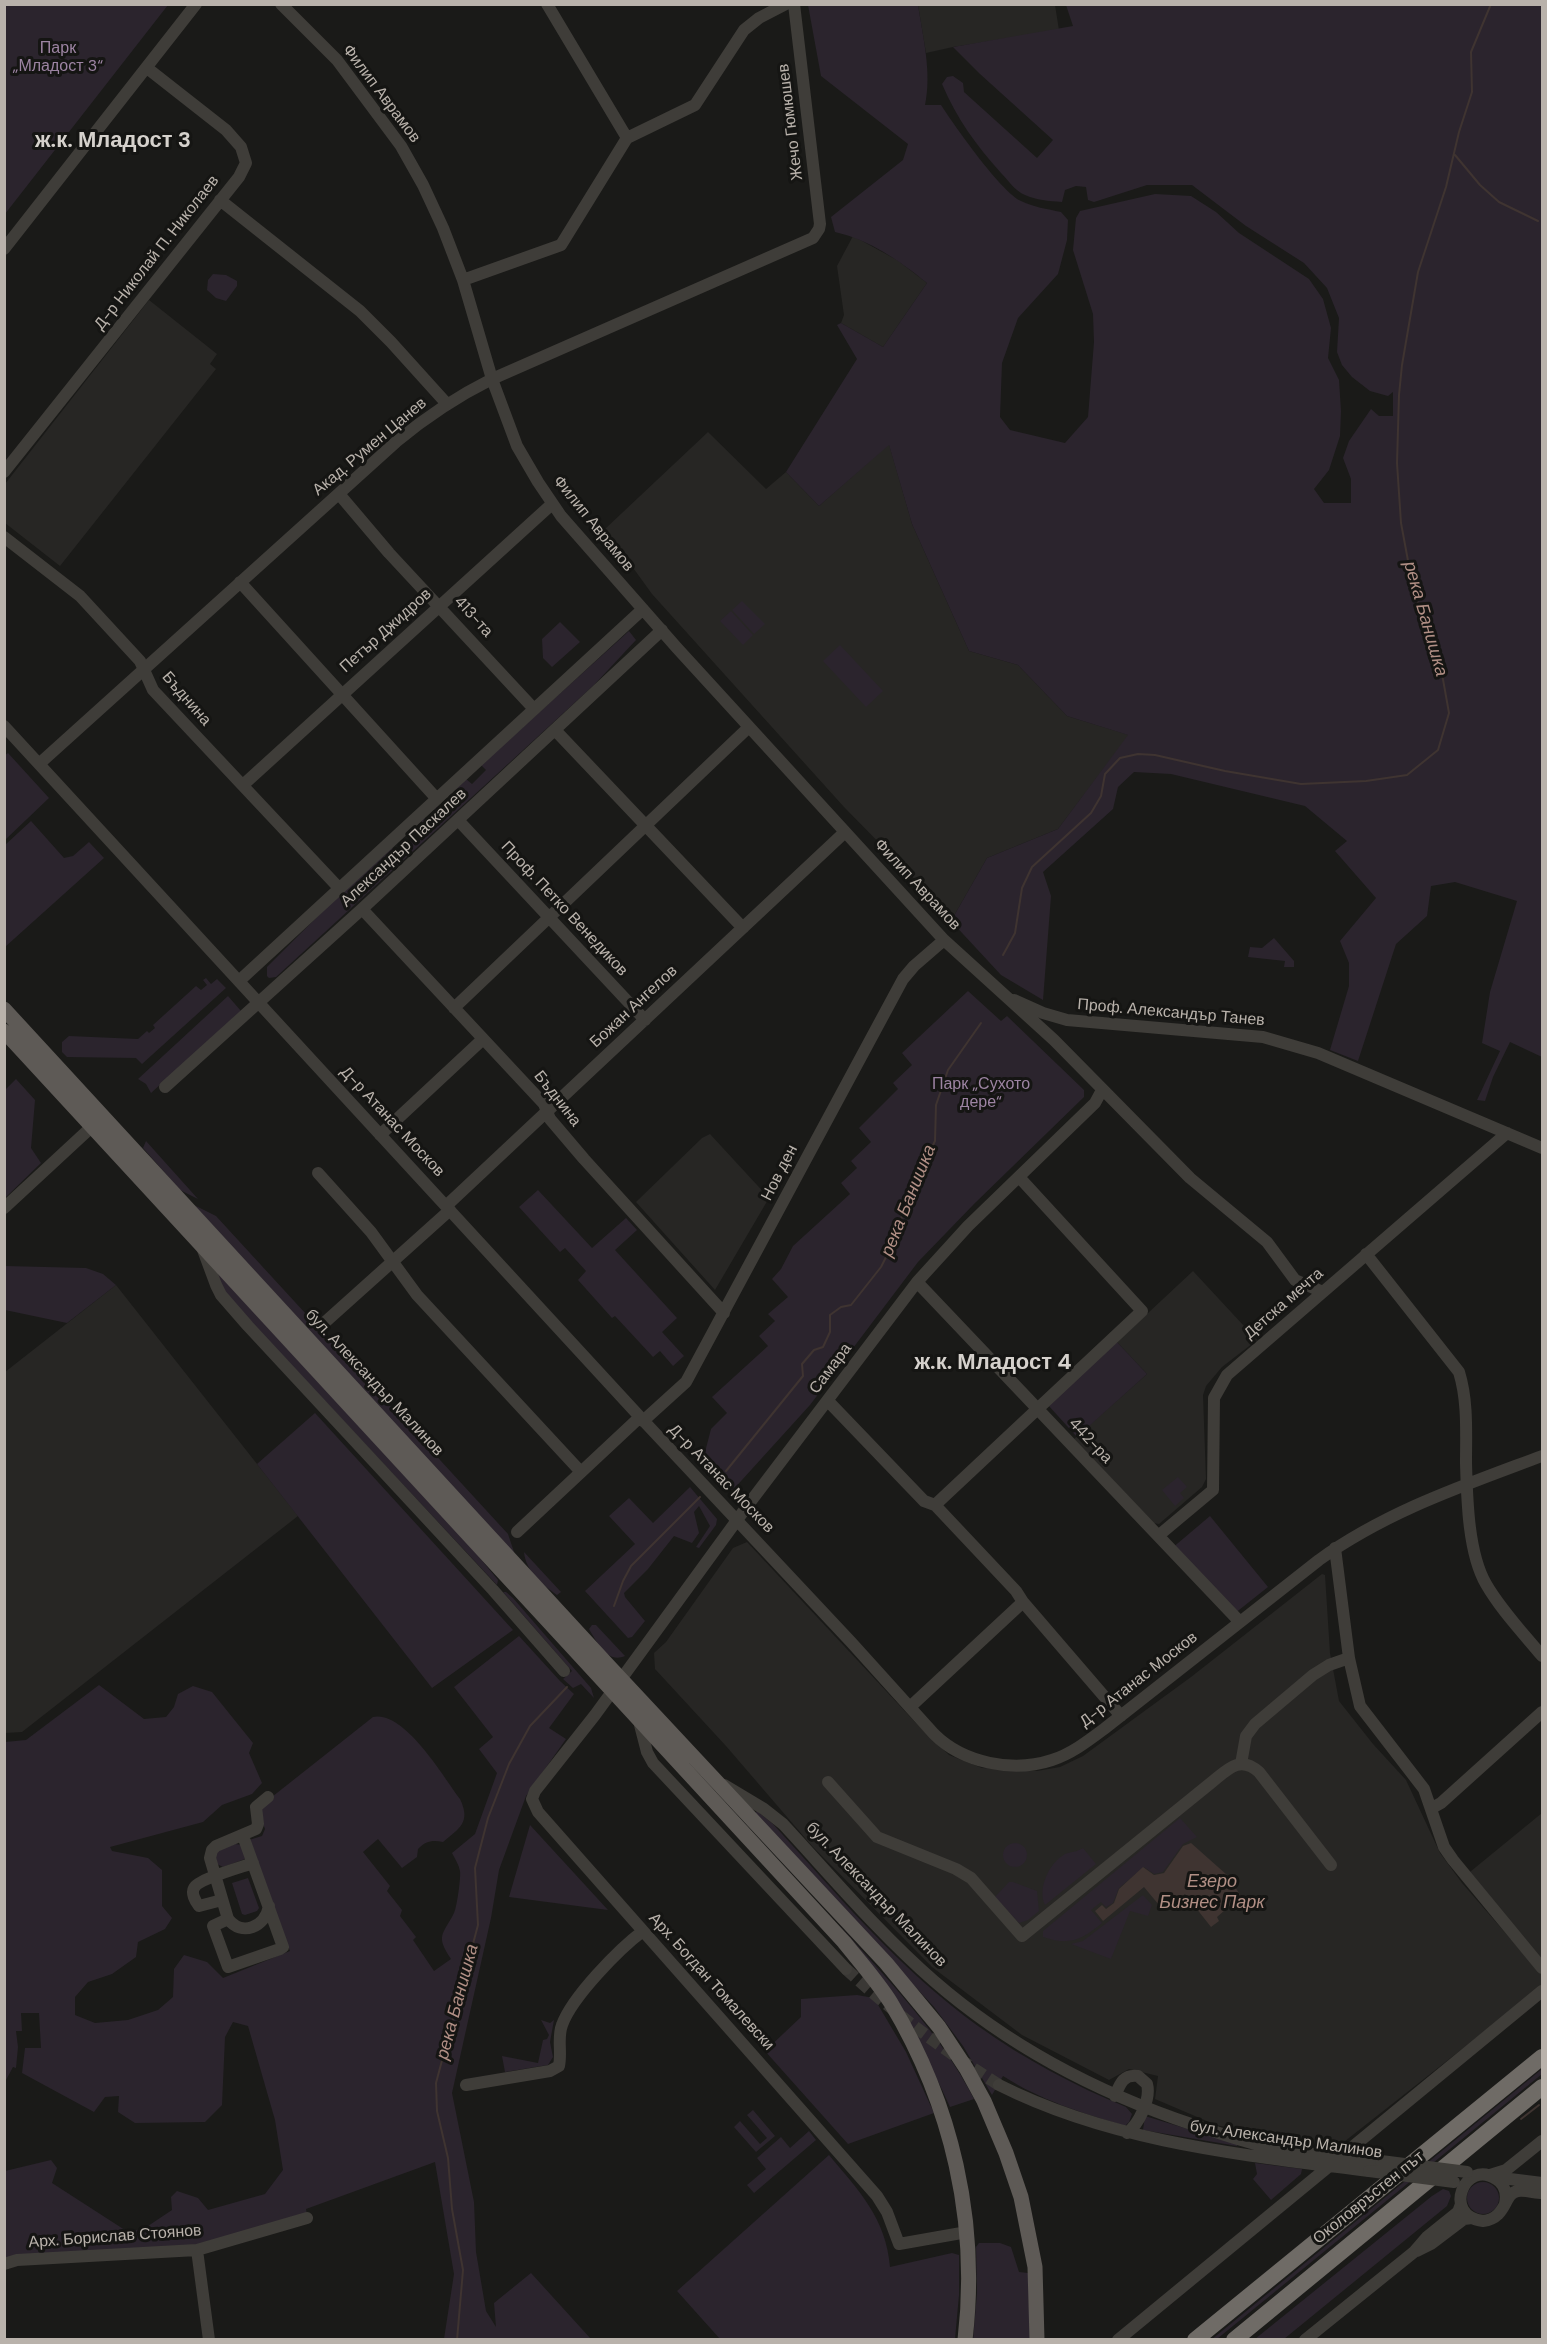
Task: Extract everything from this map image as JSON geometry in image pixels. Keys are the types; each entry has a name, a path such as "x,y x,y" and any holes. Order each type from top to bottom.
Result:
{"highway":[{"name":"Околовръстен път","path":"1195,2340 1542,2057"},
{"name":"Околовръстен път","path":"1234,2340 1542,2088"}],"main road":[{"name":"бул. Александър Малинов","path":"4,1009 201,1244 617,1685 717,1781 886,1963 939,2027 984,2101 1006,2153 1021,2197 1030,2238 1038,2305 1037,2340"},
{"name":"бул. Александър Малинов","path":"4,1031 98,1121 617,1685 639,1721 844,1942 890,2002 916,2050 942,2110 954,2151 967,2232 968,2286 965,2340"}],"street":[{"path":"4,249 196,4"},
{"name":"Филип Аврамов","path":"281,4 337,60 401,146 433,204 463,280 492,379 517,446 552,504 749,727 944,940 998,990"},
{"path":"547,4 627,138"},
{"path":"463,280 561,245 627,138 695,105 744,30 759,18 786,4"},
{"name":"Жечо Гюмюшев","path":"794,4 820,224 816,234"},
{"name":"Д-р Николай П. Николаев","path":"4,472 239,177 246,163 241,147 225,130 147,68"},
{"path":"220,200 360,311 447,404"},
{"name":"Акад. Румен Цанев","path":"39,764 404,435 447,404 492,379 809,240 816,234"},
{"name":"413-та","path":"339,494 389,553 534,709"},
{"name":"Петър Джидров","path":"243,785 552,504"},
{"name":"Бъднина","path":"4,537 80,596 140,661 153,690 339,888"},
{"path":"240,582 437,799"},
{"name":"Александър Паскалев","path":"239,981 643,609"},
{"name":"Александър Паскалев","path":"165,1087 362,909 662,630"},
{"name":"Д-р Атанас Москов","path":"4,726 944,1744 972,1758 988,1763 1036,1763 1052,1760 1081,1745 1335,1548 1390,1516 1542,1456"},
{"path":"454,1008 749,727"},
{"path":"555,730 743,928"},
{"name":"Проф. Петко Венедиков","path":"458,820 645,1020"},
{"name":"Божан Ангелов","path":"323,1324 393,1262 547,1112 845,832"},
{"name":"Бъднина","path":"362,909 544,1104 550,1119 584,1159 724,1313"},
{"name":"Нов ден","path":"517,1532 581,1472 686,1383 903,979 914,966 944,940"},
{"path":"998,990 1096,1081 1102,1090 1190,1178 1267,1242 1295,1280 1323,1292"},
{"name":"Проф. Александър Танев","path":"998,990 1043,1013 1066,1020 1263,1037 1317,1053 1542,1148"},
{"path":"1054,1040 1050,1034 1052,1025 1066,1020"},
{"path":"380,1135 483,1039"},
{"name":"Самара","path":"617,1685 737,1520 917,1282 968,1226 1095,1103 1102,1090"},
{"path":"4,1208 98,1121"},
{"name":"Детска мечта","path":"1158,1536 1213,1490 1214,1398 1222,1382 1507,1133"},
{"path":"318,1173 371,1232 417,1295 581,1472"},
{"path":"935,1505 1142,1311 1018,1177"},
{"path":"201,1244 222,1295 256,1335 493,1590 564,1671"},
{"path":"1366,1254 1459,1372 1464,1387 1467,1484 1474,1548 1485,1583 1542,1656"},
{"name":"442-ра","path":"917,1282 1240,1622"},
{"path":"828,1401 924,1501 935,1505 1016,1591 1121,1716"},
{"path":"1335,1548 1349,1658 1360,1706 1417,1779 1432,1809 1444,1847 1453,1860 1542,1968"},
{"path":"910,1707 1023,1602"},
{"path":"1241,1764 1246,1736 1255,1724 1313,1675 1329,1665 1349,1658"},
{"name":"Арх. Богдан Томалевски","path":"617,1685 535,1791 532,1799 538,1812 877,2196 887,2212 899,2244 967,2232"},
{"path":"1432,1809 1542,1712"},
{"name":"бул. Александър Малинов","path":"639,1721 646,1752 662,1774 846,1969"},
{"path":"828,1782 868,1829 881,1840 956,1869 971,1878 1022,1936 1225,1772 1241,1764 1250,1766 1259,1772 1331,1864"},
{"name":"бул. Александър Малинов","path":"717,1781 764,1809 783,1824 892,1942 944,1989 986,2022 1026,2049 1060,2069 1115,2096 1143,2108 1264,2146 1539,2183"},
{"path":"268,1797 256,1807 258,1824 256,1829 216,1846 210,1858 228,1919 238,1929 248,1928 262,1922 269,1906"},
{"path":"228,1919 215,1924 213,1929 228,1967 283,1947 243,1836"},
{"path":"222,1900 199,1906 193,1890 195,1886 215,1877 253,1863"},
{"path":"466,2085 550,2072 559,2066 561,2028 566,2014 588,1985 643,1931"},
{"path":"1118,2340 1542,1991"},
{"path":"1115,2096 1122,2081 1129,2076 1138,2076 1145,2081 1149,2089 1137,2124 1127,2133"},
{"name":"бул. Александър Малинов","path":"999,2085 1059,2112 1127,2133 1248,2154 1454,2182 1458,2185 1461,2199"},
{"path":"1305,2340 1414,2252 1426,2237 1458,2212 1467,2181 1475,2176 1494,2177 1523,2158 1542,2141"},
{"path":"1523,2158 1521,2169 1523,2174 1539,2183"},
{"path":"1494,2177 1506,2192 1505,2204"},
{"path":"1414,2252 1431,2244 1464,2219 1489,2220 1499,2214 1511,2195 1516,2192 1542,2193"},
{"path":"1461,2199 1472,2218"},
{"name":"Арх. Борислав Стоянов","path":"4,2264 17,2260 197,2250 303,2219"},
{"path":"197,2250 209,2340"}],"shaded area":[{"path":"918,5 1055,5 1059,30 926,53"},
{"path":"853,236 897,260 927,283 883,347 841,323 844,315 837,266"},
{"path":"149,300 217,354 210,364 216,369 60,566 5,523 5,484"},
{"path":"708,432 766,489 786,472 819,506 889,444 912,524 969,651 1018,665 1067,716 1129,735 1058,829 987,858 951,921 947,912 844,807 652,594 605,529"},
{"path":"710,1134 769,1198 715,1290 636,1202 702,1138"},
{"path":"1193,1271 1257,1340 1222,1367 1206,1386 1203,1395 1206,1479 1202,1487 1159,1524 1153,1523 1074,1439 1147,1374 1117,1342"},
{"path":"116,1285 298,1516 22,1732 5,1733 5,1372"},
{"path":"747,1542 915,1722 949,1755 982,1768 1037,1771 1060,1767 1083,1756 1191,1677 1322,1574 1325,1575 1330,1653 1339,1701 1373,1744 1406,1780 1440,1853 1462,1883 1542,1975 1542,1986 1335,2149 1216,2125 1155,2099 1158,2076 1129,2069 1109,2080 1022,2035 932,1967 812,1846 726,1746 655,1669 654,1653 666,1642 733,1548"},
{"path":"1542,1813 1542,1968 1465,1876"}],"green space":[{"name":"Парк „Младост 3“","path":"4,5 168,5 5,214"},
{"path":"808,5 918,5 928,80 925,105 941,105 978,157 1012,195 1030,205 1061,212 1068,220 1067,240 1058,274 1018,318 1002,363 1000,417 1010,430 1065,443 1088,417 1094,342 1093,314 1073,250 1076,218 1080,211 1155,194 1191,196 1216,212 1239,233 1309,279 1323,299 1331,328 1328,358 1339,380 1340,436 1329,470 1314,489 1324,503 1351,503 1351,479 1343,458 1349,441 1371,409 1379,416 1393,416 1393,392 1388,396 1370,391 1352,377 1342,365 1337,352 1339,318 1327,288 1304,263 1246,226 1192,185 1147,185 1094,202 1088,200 1086,187 1076,186 1065,190 1062,202 1038,199 1021,193 975,142 954,109 942,84 947,77 953,76 963,83 964,92 1037,158 1053,140 953,47 1073,26 1066,5 1542,5 1542,1057 1510,1042 1493,1077 1485,1101 1477,1100 1500,1051 1482,1043 1490,992 1517,901 1455,882 1431,886 1427,916 1396,944 1358,1061 1330,1050 1349,986 1349,963 1340,941 1376,898 1335,851 1347,841 1305,806 1171,774 1134,772 1118,787 1113,809 1043,872 1051,896 1043,1000 1001,975 951,921 987,858 1058,829 1128,735 1067,716 1018,665 969,651 912,524 889,445 819,506 786,472 857,359 837,325 841,323 883,347 927,283 884,252 860,240 835,232 831,217 903,160 908,144 821,76"},
{"path":"213,274 226,275 237,281 237,286 226,301 216,298 207,290 208,280"},
{"path":"742,601 765,624 754,634 732,610"},
{"path":"731,611 753,635 743,645 720,621"},
{"path":"560,622 580,642 552,667 543,658 542,639"},
{"path":"629,631 636,640 594,685 276,977 267,976 267,967 332,902 392,846 394,855 424,828 421,820 425,817 428,824 438,814 434,809 437,805 442,811 459,795 455,789 466,779 472,784 486,770 481,765"},
{"path":"840,645 883,691 866,707 823,661"},
{"path":"8,753 49,798 5,840 4,756"},
{"path":"31,821 64,858 73,856 89,842 104,858 5,947 5,845"},
{"path":"1274,938 1294,961 1294,967 1284,967 1285,961 1248,957 1250,947 1262,948"},
{"path":"206,978 211,984 217,979 226,988 142,1064 136,1058 67,1057 62,1052 62,1042 69,1036 138,1039 147,1031 149,1033 155,1028 153,1025 196,986 201,990 207,985 203,980"},
{"name":"Парк „Сухото дере“","path":"968,991 1001,1021 1007,1016 1084,1090 1084,1097 918,1262 810,1405 732,1491 704,1456 711,1429 727,1413 712,1397 768,1346 759,1336 775,1321 768,1314 788,1297 772,1279 781,1269 793,1246 850,1194 841,1183 857,1168 851,1161 871,1142 859,1128 898,1089 893,1083 912,1065 902,1053"},
{"path":"228,996 241,1011 151,1093 146,1084 138,1079"},
{"path":"16,1079 35,1100 31,1148 41,1163 5,1198 5,1090"},
{"path":"146,1141 198,1199 180,1190 143,1148"},
{"path":"538,1190 592,1248 626,1218 637,1230 615,1250 677,1318 662,1332 684,1356 673,1366 660,1351 653,1357 615,1316 612,1318 578,1280 586,1271 565,1248 560,1252 519,1207"},
{"path":"194,1205 216,1216 508,1534 515,1555"},
{"path":"5,1266 86,1268 103,1274 116,1285 67,1323 5,1310"},
{"path":"214,1269 475,1552 498,1580 497,1585 222,1291"},
{"path":"1117,1342 1147,1374 1077,1437 1048,1405"},
{"path":"315,1413 513,1630 432,1688 257,1464"},
{"path":"1178,1477 1187,1487 1180,1493 1184,1498 1175,1506 1162,1490"},
{"path":"690,1487 717,1519 716,1525 699,1548 696,1547 710,1526 699,1506 694,1512 699,1533 692,1543 674,1536 648,1569 624,1593 645,1621 632,1637 628,1638 585,1591 635,1544 609,1516 629,1498 653,1523"},
{"path":"1210,1516 1268,1587 1234,1614 1171,1549"},
{"path":"524,1552 561,1592 557,1595 536,1577 528,1566"},
{"path":"503,1592 513,1598 591,1688 594,1698 581,1684 573,1688 563,1679 572,1671"},
{"path":"592,1625 596,1625 625,1656 613,1657 603,1650 589,1629"},
{"path":"519,1636 574,1694 549,1728 566,1739 526,1796 499,1870 491,1918 452,2093 474,2202 476,2252 486,2311 496,2327 494,2303 531,2273 591,2339 444,2339 454,2274 435,2162 306,2209 307,2215 197,2247 5,2259 5,2171 51,2160 57,2168 52,2183 128,2232 145,2228 172,2210 171,2197 177,2191 198,2198 208,2210 265,2194 283,2170 275,2120 248,2026 233,2022 225,2037 222,2105 205,2122 135,2123 118,2112 119,2096 105,2097 94,2112 22,2073 25,2048 41,2048 39,2013 21,2013 22,2031 16,2031 18,2047 16,2068 13,2067 6,2080 5,1742 26,1740 99,1685 144,1719 166,1717 174,1707 178,1694 193,1686 212,1692 253,1743 249,1753 262,1783 252,1794 222,1805 203,1822 110,1847 112,1851 148,1858 162,1870 162,1906 172,1918 165,1929 138,1942 136,1957 112,1974 88,1982 75,1997 75,2015 95,2023 128,2020 158,2010 173,1997 174,1969 184,1955 207,1962 223,1978 290,1951 249,1840 262,1836 265,1829 259,1812 263,1804 373,1717 385,1718 410,1734 433,1761 460,1799 463,1807 464,1819 459,1828 443,1842 432,1841 424,1844 418,1849 417,1857 402,1868 378,1839 363,1852 390,1886 387,1891 402,1910 400,1916 416,1937 413,1940 434,1971 451,1959 443,1945 442,1935 454,1913 459,1885 459,1869 452,1853 475,1834 497,1773 479,1749 493,1737 454,1687"},
{"path":"757,1811 773,1824 870,1930 949,2004 995,2038 1032,2061 1126,2107 1132,2114 1129,2122 1125,2126 1077,2111 1017,2085 1003,2076 992,2095 963,2046 934,2007 755,1814"},
{"path":"1180,1818 1197,1837 1183,1844 1163,1872 1154,1874 1144,1867 1119,1888 1113,1903 1106,1907 1101,1902 1091,1910 1102,1923 1088,1934 1068,1941 1043,1937 1043,1931"},
{"path":"530,1825 608,1910 509,1897"},
{"path":"1015,1843 1023,1847 1027,1855 1023,1863 1015,1867 1007,1863 1003,1855 1007,1847"},
{"path":"235,1844 242,1845 246,1855 245,1859 223,1867 217,1864 215,1854 218,1850"},
{"path":"1083,1848 1096,1864 1045,1905 1042,1892 1046,1877 1054,1864 1065,1854"},
{"path":"248,1878 259,1908 245,1915 242,1914 232,1883"},
{"path":"1009,1882 1037,1891 1039,1911 1028,1920 1019,1923 995,1897"},
{"path":"1143,1895 1152,1905 1148,1916 1130,1911 1111,1959 1071,1944 1083,1941"},
{"path":"840,1926 930,2030 974,2099 950,2107 916,2034 865,1956"},
{"path":"857,1995 874,1998 906,2052 934,2113 848,2144 765,2051 801,2017 801,1999"},
{"path":"541,2020 550,2023 554,2020 550,2042 553,2057 548,2065 505,2072 502,2056 538,2063 543,2040 549,2035"},
{"path":"1542,2069 1542,2074 1217,2339 1211,2340"},
{"path":"753,2110 775,2136 756,2152 734,2127 740,2121 760,2144 767,2138 747,2115"},
{"path":"1145,2116 1237,2144 1237,2146 1143,2130"},
{"path":"809,2131 816,2140 754,2193 747,2185 766,2169 757,2158 781,2137 790,2148"},
{"path":"829,2155 860,2193 877,2220 883,2234 890,2267 952,2253 959,2255 959,2295 955,2339 720,2339 677,2291"},
{"path":"1255,2163 1302,2169 1301,2174 1271,2200 1253,2179 1257,2174"},
{"path":"1483,2182 1494,2187 1499,2198 1494,2209 1483,2214 1472,2209 1467,2198 1472,2187"},
{"path":"1443,2189 1449,2191 1451,2196 1447,2206 1284,2339 1255,2339 1432,2196"},
{"path":"979,2243 1000,2243 1011,2247 1019,2272 1028,2273 1030,2339 973,2340 977,2293 976,2247"}],"water":[{"name":"Езеро Бизнес Парк","path":"1191,1843 1227,1875 1241,1896 1217,1917 1219,1921 1211,1927 1185,1894 1164,1911 1144,1887 1103,1921 1095,1911 1102,1905 1106,1909 1114,1903 1119,1889 1143,1867 1154,1875 1164,1873 1183,1846"}],"waterway":[{"name":"река Банишка","path":"1003,955 1015,933 1022,888 1032,867 1091,813 1101,796 1105,774 1120,758 1138,754 1155,755 1225,771 1301,784 1366,781 1407,775 1438,750 1449,713 1439,657 1414,593 1401,523 1397,463 1399,395 1418,272 1446,187 1459,132 1472,92 1471,52 1491,4"},
{"path":"1455,155 1480,185 1499,202 1538,221"},
{"name":"река Банишка","path":"726,1471 803,1376 802,1364 814,1350 823,1347 830,1332 830,1315 841,1307 851,1305 881,1267 901,1228 902,1208 935,1141 936,1105 948,1070 981,1023"},
{"name":"река Банишка","path":"614,1606 631,1566 700,1497"},
{"name":"река Банишка","path":"457,2340 463,2270 452,2209 448,2158 437,2111 436,2083 478,1925 475,1868 488,1818 509,1764 530,1726 567,1687"},
{"path":"1521,2119 1539,2105"}],"tunnel":[{"path":"846,1969 920,2031 999,2085"}],"district":[{"name":"ж.к. Младост 3","path":"113,141"},
{"name":"ж.к. Младост 4","path":"993,1363"}]}
